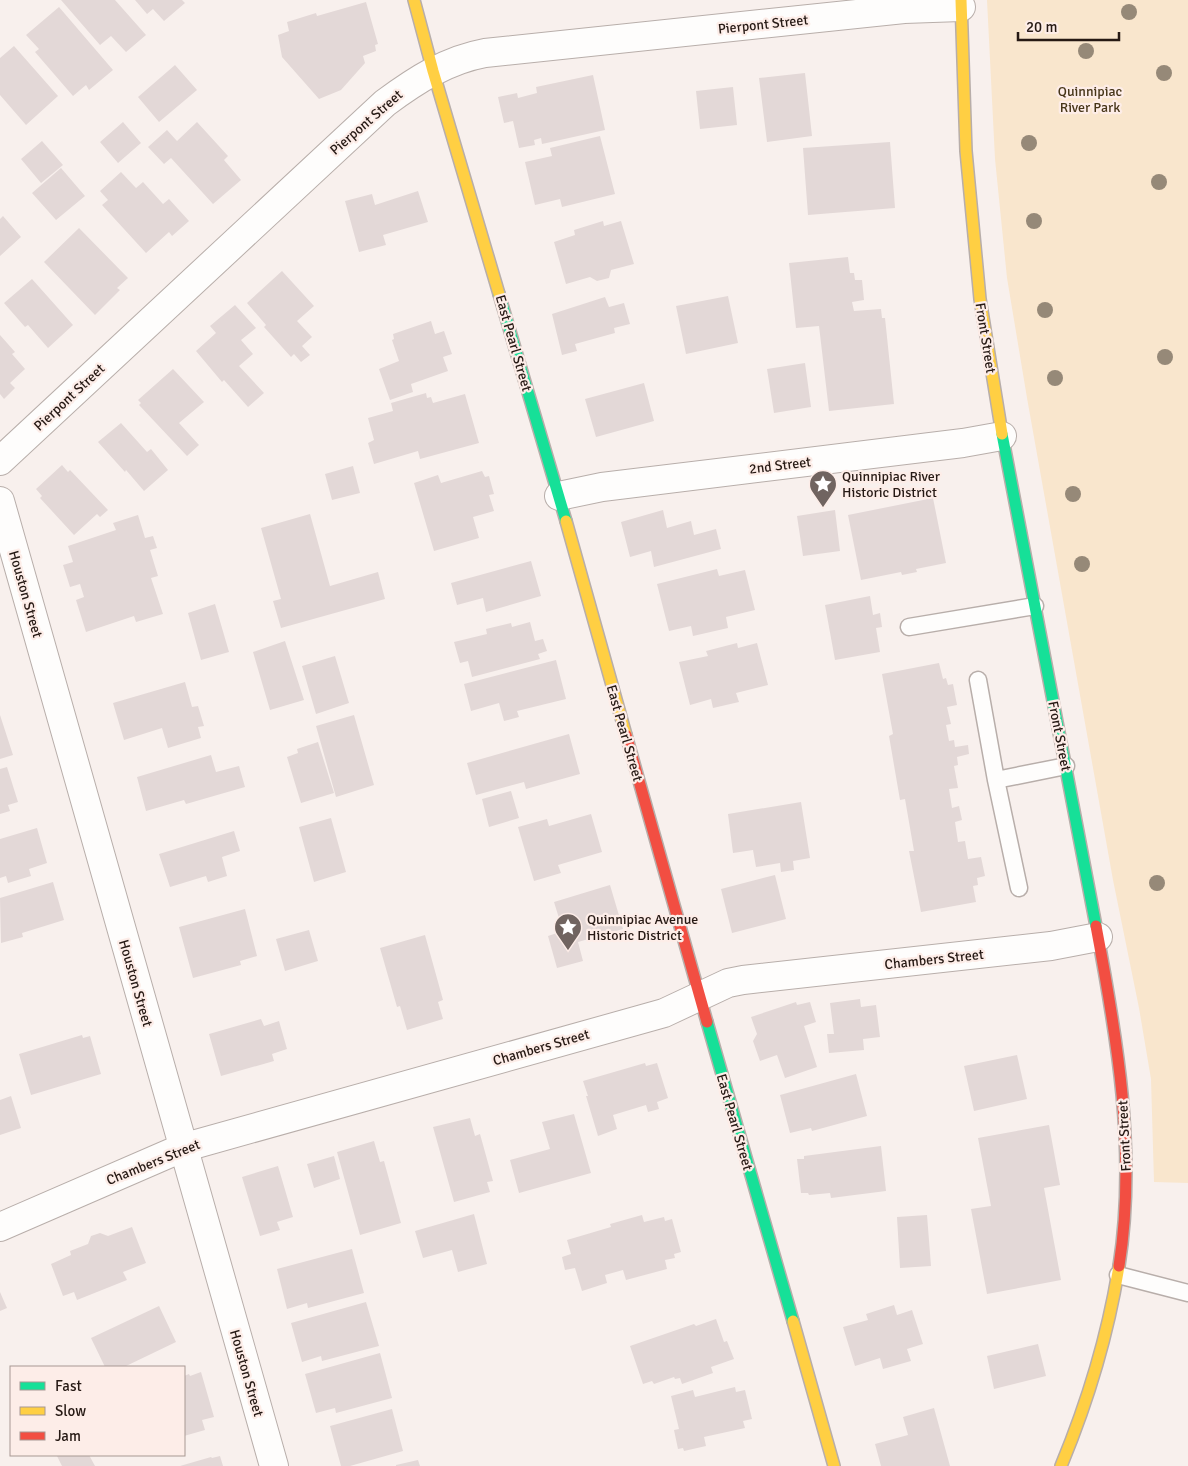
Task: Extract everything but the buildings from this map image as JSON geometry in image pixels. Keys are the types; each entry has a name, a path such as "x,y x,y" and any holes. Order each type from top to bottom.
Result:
{"street":[{"name":"East Pearl Street","path":"414,0 433,71 559,496 834,1466"},
{"name":"Pierpont Street","path":"0,461 385,103 433,71 467,56 485,53 961,4"},
{"name":"Front Street","path":"961,4 966,151 980,300 1002,436 1098,937 1118,1052 1124,1119 1125,1219 1118,1275 1109,1323 1098,1362 1070,1444 1060,1466"},
{"name":"2nd Street","path":"559,496 602,487 963,443 1002,436"},
{"name":"Houston Street","path":"0,500 182,1148 274,1466"},
{"name":"Chambers Street","path":"0,1227 182,1148 664,1012 728,983 1051,946 1098,937"}],"lane":[{"path":"909,627 1035,606"},
{"path":"978,680 996,780 1019,888"},
{"path":"996,780 1066,766"},
{"path":"1118,1275 1188,1293"}],"green space":[{"name":"Quinnipiac River Park","path":"987,0 1188,0 1188,1183 1154,1182 1151,1079 1139,1008 1113,880 1007,278 995,159"}],"traffic: fast":[{"path":"499,294 566,521"},
{"path":"1002,434 1096,926"},
{"path":"707,1022 793,1321"}],"traffic: slow":[{"path":"414,0 499,294"},
{"path":"961,0 966,151 980,299 1002,434"},
{"path":"566,521 626,735"},
{"path":"1061,1466 1096,1368 1119,1266"},
{"path":"793,1321 834,1466"}],"traffic: jam":[{"path":"626,735 707,1022"},
{"path":"1096,926 1117,1053 1125,1138 1124,1224 1119,1266"}],"place":[{"name":"Quinnipiac River Historic District","path":"823,508"},
{"name":"Quinnipiac Avenue Historic District","path":"568,951"}]}
